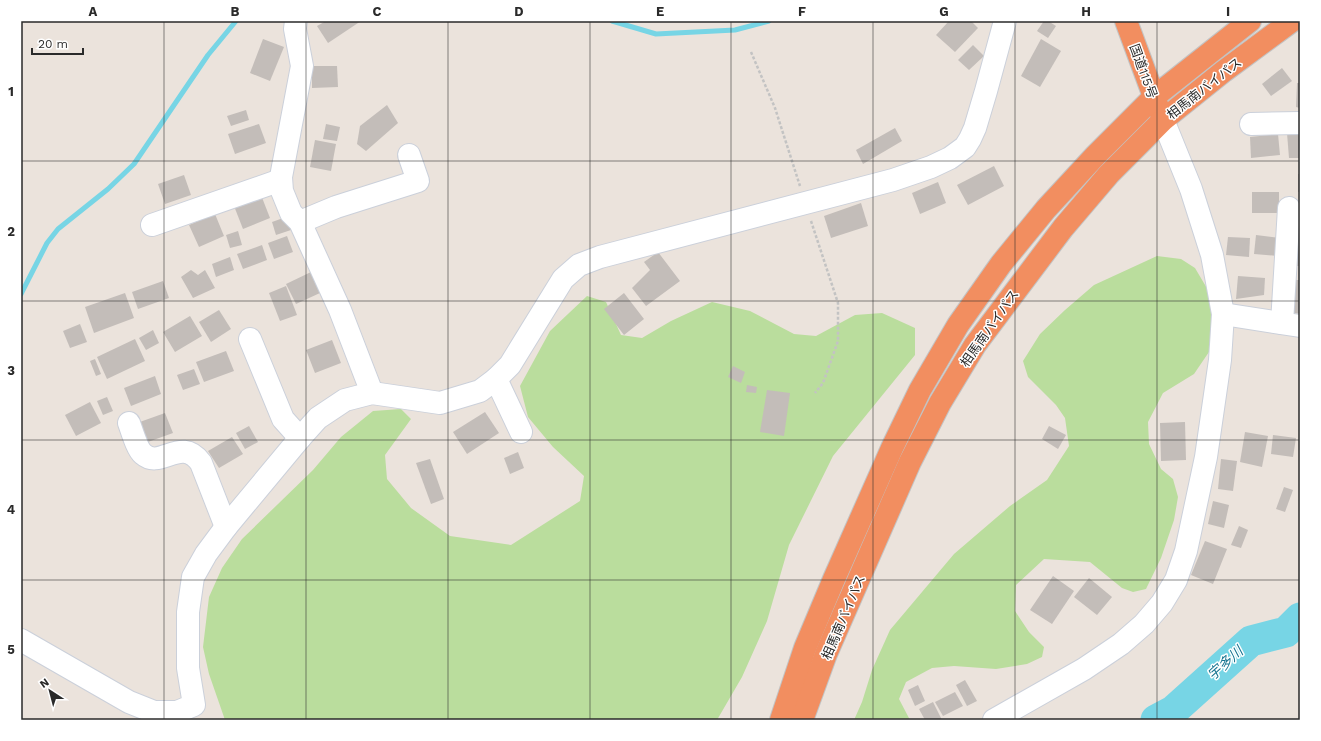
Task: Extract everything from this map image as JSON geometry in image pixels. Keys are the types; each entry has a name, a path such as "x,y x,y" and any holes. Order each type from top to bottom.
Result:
{"highway":[{"name":"国道115号","path":"1126,21 1162,120"},
{"name":"相馬南バイパス","path":"781,720 805,648 834,578 892,448 920,390 958,325 1002,264 1046,209 1096,155 1154,97 1250,21"},
{"name":"相馬南バイパス","path":"802,720 826,654 910,462 948,390 974,346 1063,228 1109,174 1162,120 1224,71 1292,21"}],"street":[{"path":"296,21 302,66 281,177 282,191 291,213 300,222 340,310 372,393"},
{"path":"21,640 130,702 154,712 198,712 188,668 188,612 193,577 206,554 226,527 318,418 345,400 372,393 440,403 480,391 496,379 510,365 564,278 579,265 600,257 893,180 931,167 958,153 965,147 975,128 1005,21"},
{"path":"994,720 1084,669 1121,644 1144,624 1162,603 1176,580 1186,550 1206,457 1220,360 1223,314 1212,256 1191,189 1162,120"},
{"path":"1251,124 1300,123"},
{"path":"300,222 336,207 418,181 409,156"},
{"path":"152,225 281,180"},
{"path":"1223,314 1291,325 1289,208"},
{"path":"250,339 284,419 300,438"},
{"path":"496,379 521,432"},
{"path":"129,423 139,449 143,454 152,459 185,451 196,456 201,463 226,527"}],"green space":[{"path":"1157,256 1181,259 1195,268 1208,290 1213,327 1211,349 1194,374 1163,393 1148,422 1149,444 1161,469 1173,479 1178,497 1174,520 1161,558 1146,589 1133,592 1122,588 1090,562 1044,559 1016,585 1015,611 1029,632 1044,647 1042,657 1027,664 996,669 954,666 932,668 906,682 899,699 910,720 854,720 862,702 872,670 890,630 954,554 1010,506 1047,480 1069,446 1065,418 1056,405 1028,377 1023,361 1040,334 1094,285"},
{"path":"587,296 606,302 621,335 642,338 671,321 712,302 750,311 794,334 816,336 855,315 882,313 915,328 915,355 833,456 789,545 767,621 742,677 717,720 225,720 209,674 203,647 209,597 222,568 242,539 313,470 341,437 373,411 401,409 411,419 385,455 387,479 411,508 450,536 511,545 580,501 584,476 553,447 528,417 520,386 550,331"}],"building":[{"path":"326,21 361,21 328,43 317,26"},
{"path":"949,21 971,21 978,28 955,52 936,35"},
{"path":"1044,21 1048,21 1056,26 1048,38 1037,31"},
{"path":"263,39 284,47 270,81 250,73"},
{"path":"1041,39 1061,51 1040,87 1021,76"},
{"path":"973,45 984,56 969,70 958,60"},
{"path":"312,66 337,66 338,87 312,88"},
{"path":"1282,68 1292,81 1271,96 1262,84"},
{"path":"1297,83 1300,83 1300,108 1296,107"},
{"path":"387,105 398,123 366,151 357,144 360,126"},
{"path":"246,110 249,120 231,126 227,116"},
{"path":"259,124 266,143 235,154 228,134"},
{"path":"326,124 340,127 337,141 323,139"},
{"path":"895,128 902,141 863,164 856,150"},
{"path":"1300,132 1300,158 1289,158 1287,133"},
{"path":"1278,134 1280,155 1251,158 1250,137"},
{"path":"315,140 336,144 331,171 310,167"},
{"path":"994,166 1004,186 968,205 957,185"},
{"path":"1298,174 1300,174 1300,192 1298,192"},
{"path":"184,175 191,195 165,204 158,184"},
{"path":"938,182 946,203 920,214 912,193"},
{"path":"1252,192 1279,192 1279,213 1252,213"},
{"path":"261,195 270,218 243,229 234,206"},
{"path":"861,203 868,226 831,238 824,216"},
{"path":"215,214 224,236 199,247 189,225"},
{"path":"286,217 291,230 276,235 272,222"},
{"path":"238,231 242,245 230,248 226,235"},
{"path":"1256,235 1280,238 1278,256 1254,254"},
{"path":"287,236 293,252 274,259 268,243"},
{"path":"1228,237 1250,238 1249,257 1226,255"},
{"path":"262,245 267,260 243,269 237,254"},
{"path":"1296,245 1300,246 1300,266 1294,266"},
{"path":"658,252 680,281 646,306 632,288 650,270 644,262"},
{"path":"230,257 234,270 216,277 212,264"},
{"path":"191,270 198,275 205,270 215,288 193,298 181,277"},
{"path":"311,272 320,293 296,304 286,284"},
{"path":"1238,276 1265,278 1264,295 1236,299"},
{"path":"1294,280 1300,280 1300,314 1290,312"},
{"path":"163,281 169,298 138,309 132,292"},
{"path":"286,286 297,315 280,321 269,293"},
{"path":"125,293 134,318 94,333 85,307"},
{"path":"624,293 644,319 624,335 604,309"},
{"path":"219,310 231,329 211,342 199,322"},
{"path":"190,316 202,336 175,352 163,332"},
{"path":"80,324 87,342 70,348 63,331"},
{"path":"153,330 159,343 146,350 139,338"},
{"path":"135,339 145,361 107,379 97,357"},
{"path":"332,340 341,363 315,373 306,350"},
{"path":"226,351 234,371 204,382 196,362"},
{"path":"95,359 101,374 96,376 90,361"},
{"path":"733,366 745,372 741,383 728,377"},
{"path":"194,369 200,384 183,390 177,375"},
{"path":"155,376 161,394 131,406 124,388"},
{"path":"747,385 757,387 756,393 746,392"},
{"path":"767,390 790,393 784,436 760,432"},
{"path":"107,397 113,411 103,415 97,401"},
{"path":"90,402 101,423 76,436 65,415"},
{"path":"485,412 499,433 467,454 453,432"},
{"path":"165,413 173,433 145,443 137,423"},
{"path":"1185,422 1186,460 1161,461 1160,423"},
{"path":"249,426 258,442 245,449 236,433"},
{"path":"1049,426 1066,435 1058,449 1042,439"},
{"path":"1245,432 1268,436 1262,467 1240,462"},
{"path":"1273,435 1296,438 1293,457 1271,454"},
{"path":"232,437 243,454 219,468 208,451"},
{"path":"518,452 524,468 510,474 504,458"},
{"path":"430,459 444,499 431,504 416,463"},
{"path":"1221,459 1237,461 1233,491 1218,489"},
{"path":"1284,487 1293,490 1285,512 1276,509"},
{"path":"1213,501 1229,505 1224,528 1208,524"},
{"path":"1239,526 1248,530 1241,548 1231,545"},
{"path":"1205,541 1227,549 1213,584 1191,575"},
{"path":"1053,576 1074,591 1052,624 1030,610"},
{"path":"1089,578 1112,597 1097,615 1074,597"},
{"path":"965,680 977,701 967,706 956,685"},
{"path":"918,685 925,701 915,706 908,690"},
{"path":"955,692 963,706 943,716 935,702"},
{"path":"933,702 942,720 925,720 919,709"}],"waterway":[{"path":"21,294 47,243 58,229 108,189 134,164 208,55 236,21"},
{"path":"612,21 656,34 735,30 769,21"},
{"name":"宇多川","path":"1156,720 1173,711 1251,641 1286,632 1300,618"}]}
